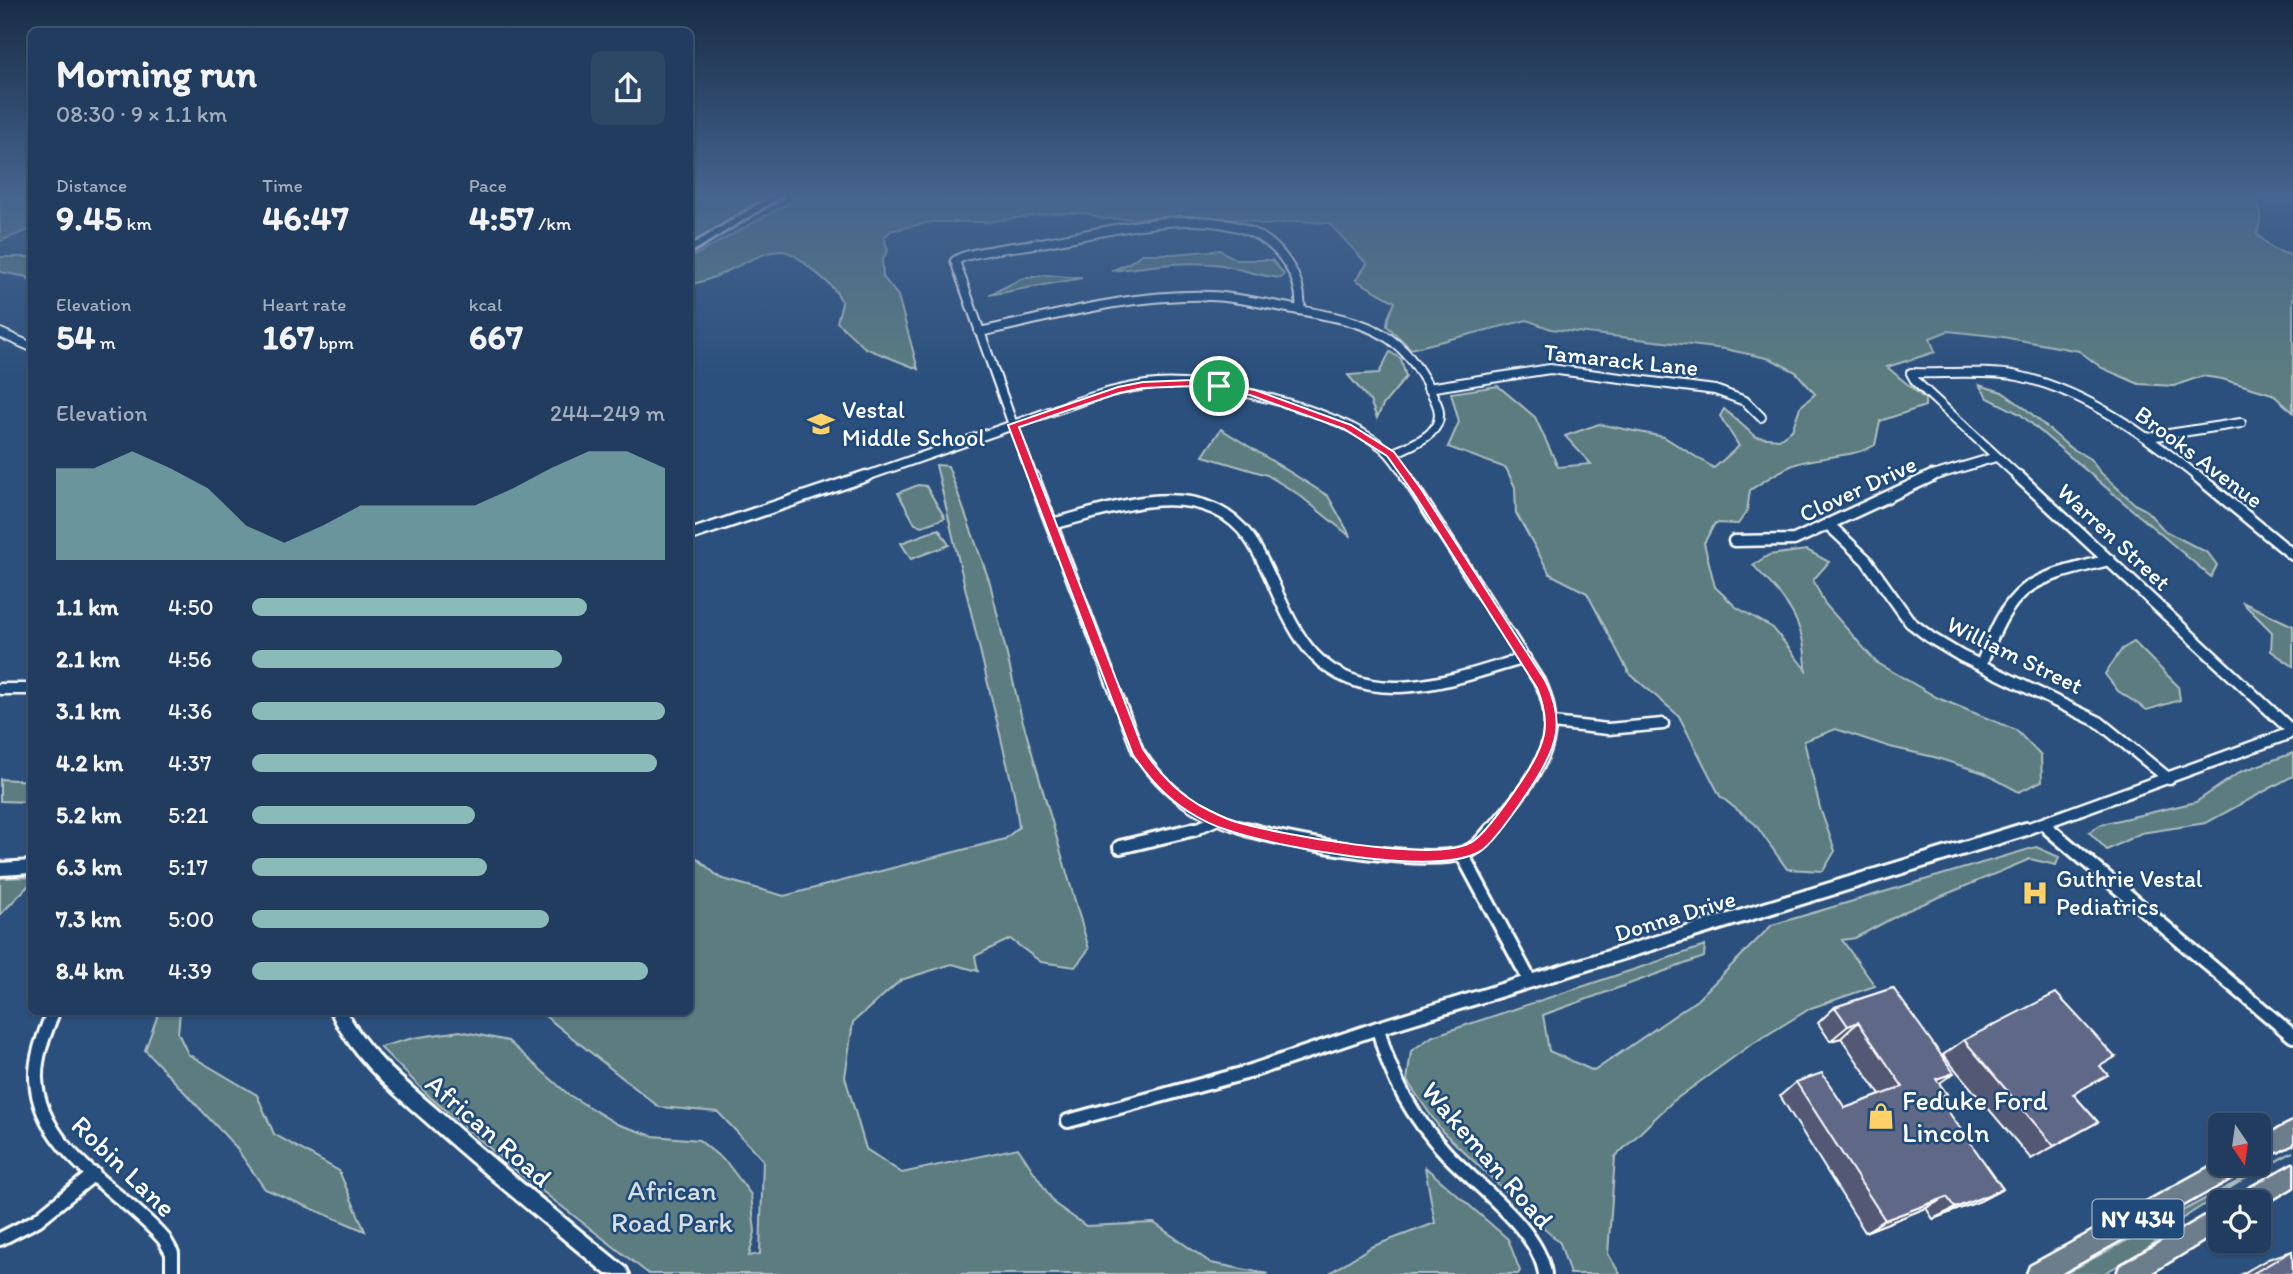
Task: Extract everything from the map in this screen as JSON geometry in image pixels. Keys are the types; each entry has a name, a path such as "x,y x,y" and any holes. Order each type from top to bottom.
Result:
{"main road":[{"path":"2272,1144 2293,1132"},
{"path":"2268,1190 2293,1175"},
{"name":"NY 434","path":"2038,1274 2215,1176"},
{"name":"NY 434","path":"2128,1274 2208,1226"}],"street":[{"path":"693,534 1013,425 1118,390 1143,385 1192,383 1252,393 1348,427 1391,454 1525,658 1545,694 1552,723 1547,753 1513,803 1476,848 1462,853 1425,856 1295,841 1216,820 1171,792 1152,772 1138,751 1013,425 979,332 955,263 959,258 971,255"},
{"path":"1281,255 1300,286 1300,310"},
{"path":"979,332 1155,299 1200,296 1344,318 1387,335 1405,354 1440,407 1439,424 1434,432 1391,454"},
{"path":"0,333 28,345"},
{"name":"Tamarack Lane","path":"1428,388 1550,369 1714,390 1745,401 1761,417"},
{"name":"Brooks Avenue","path":"1914,373 1995,373 2041,381 2064,390 2149,437 2293,555"},
{"name":"Warren Street","path":"1914,373 1910,375 1916,382 2281,718 2290,729 2288,734"},
{"path":"2149,437 2241,423"},
{"name":"Clover Drive","path":"1734,541 1794,541 1919,480 1996,457"},
{"path":"1052,524 1133,505 1178,500 1209,507 1231,518 1255,543 1303,640 1315,656 1339,673 1361,683 1408,688 1525,658"},
{"name":"William Street","path":"1828,524 1866,561 1910,622 1931,638 2099,722 2169,779"},
{"path":"1981,665 2009,604 2026,588 2048,576 2109,561"},
{"path":"0,689 28,690"},
{"path":"1552,723 1603,730 1633,730 1663,724"},
{"name":"Donna Drive","path":"1068,1121 1186,1091 1378,1028 2043,824 2288,734"},
{"path":"1119,847 1188,832 1216,820"},
{"path":"2043,824 2293,1036"},
{"path":"1462,853 1530,981"},
{"path":"0,869 28,867"},
{"name":"Robin Lane","path":"52,1015 41,1047 36,1081 42,1113 50,1128 94,1174 133,1206 166,1240 173,1257 172,1274"},
{"name":"African Road","path":"341,1015 361,1046 385,1072 497,1175 620,1274"},
{"name":"Wakeman Road","path":"1378,1028 1391,1075 1405,1100 1446,1153 1541,1253 1545,1274"},
{"path":"0,1239 37,1220 94,1174"}],"green space":[{"path":"762,255 713,278 693,283 693,256"},
{"path":"793,255 885,255 882,261 883,277 898,296 918,369 865,348 837,322 842,303 834,289"},
{"path":"1140,255 1229,255 1237,260 1272,260 1284,274 1281,278 1222,265 1194,263 1111,271"},
{"path":"1359,255 2291,255 2293,412 2272,394 2222,379 2202,376 2174,386 2139,384 2102,368 2079,351 2003,337 1948,331 1930,338 1935,352 1887,367 1925,399 1925,406 1880,421 1875,445 1857,452 1793,465 1750,490 1747,511 1738,524 1715,523 1704,543 1715,587 1736,607 1773,628 1806,670 1802,637 1792,611 1753,565 1769,555 1807,550 1829,562 1813,580 1825,604 1876,662 1938,698 2016,730 2041,756 2042,781 2019,792 1984,773 1836,729 1804,741 1820,808 1835,851 1823,871 1787,869 1755,824 1720,796 1679,716 1629,673 1587,593 1550,574 1516,513 1515,487 1506,468 1448,447 1459,422 1451,393 1498,386 1535,417 1558,467 1591,464 1565,436 1599,424 1664,437 1714,468 1739,446 1720,416 1724,409 1756,437 1779,439 1792,430 1800,407 1815,394 1796,372 1771,359 1725,349 1551,329 1527,320 1411,349 1387,326 1395,302 1356,280 1367,264"},
{"path":"0,257 28,257 28,278 0,272"},
{"path":"1044,275 1082,278 989,295 1021,279"},
{"path":"1390,352 1401,359 1406,377 1383,405 1377,418 1370,401 1348,375 1379,373"},
{"path":"1979,385 2002,392 2026,409 2068,446 2090,459 2100,472 2136,505 2146,510 2165,531 2208,553 2217,565 2211,577 2020,414 1988,398"},
{"path":"1221,429 1328,496 1351,537 1298,494 1267,475 1203,456"},
{"name":"African Road Park","path":"936,465 948,466 990,583 1021,715 1089,949 1075,967 1041,962 1010,939 975,956 978,971 952,964 901,980 853,1022 845,1077 866,1149 902,1173 1018,1148 1055,1204 1086,1226 1154,1223 1211,1263 1268,1274 649,1274 520,1174 431,1098 380,1047 413,1038 460,1031 508,1041 569,1095 617,1124 653,1136 699,1140 727,1163 751,1195 755,1232 749,1256 760,1254 763,1160 718,1112 659,1107 545,1016 540,1015 693,1015 693,855 720,878 784,896 1005,839 1019,827 1014,793"},
{"path":"918,485 926,486 945,518 922,526 915,524 898,493"},
{"path":"939,529 949,545 911,559 901,543"},
{"path":"2242,602 2293,626 2293,666 2271,651 2272,632"},
{"path":"2134,642 2178,686 2180,700 2147,710 2118,691 2105,674 2122,649"},
{"path":"2293,753 2293,776 2206,823 2141,833 2107,850 2089,832 2102,824 2196,802 2240,772"},
{"path":"0,779 28,781 28,802 0,801"},
{"path":"2036,847 2059,857 2056,865 2030,859 1906,911 1855,938 1842,940 1875,986 1811,1008 1749,1046 1672,1102 1615,1157 1608,1254 1620,1274 1570,1274 1560,1243 1442,1131 1407,1081 1411,1051 1433,1036 1705,946 1704,957 1543,1015 1549,1051 1594,1071 1697,1000 1772,925"},
{"path":"28,877 28,886 0,915 0,878"},
{"path":"158,1015 180,1015 178,1033 188,1054 257,1095 274,1134 339,1171 365,1231 265,1189 234,1145 145,1050"},
{"path":"1425,1167 1508,1239 1520,1271 1518,1274 1328,1274 1371,1247 1435,1223"},
{"path":"2248,1176 2250,1176 2227,1190 2222,1190"},
{"path":"2208,1197 2208,1202 2177,1222 2147,1249 2103,1274 2064,1274"}],"building":[{"name":"Feduke Ford Lincoln","path":"1893,988 1954,1073 1936,1079 1947,1094 1938,1097 2003,1189 1955,1208 1947,1197 1885,1220 1796,1082 1822,1073 1845,1108 1903,1087 1858,1022 1848,1026 1835,1007"},
{"path":"2056,993 2115,1057 2100,1066 2108,1075 2073,1094 2098,1122 2054,1146 1964,1040"},
{"path":"2292,1251 2293,1274 2252,1274"}],"place":[{"name":"Vestal Middle School","path":"821,424"},
{"name":"Guthrie Vestal Pediatrics","path":"2035,893"},
{"name":"Feduke Ford Lincoln","path":"1881,1116"}],"route":[{"path":"1192,383 1219,386 1290,405 1348,427 1373,440 1391,454 1418,491 1542,686 1549,702 1552,723 1547,753 1513,803 1476,848 1446,856 1384,853 1283,840 1227,825 1194,808 1171,792 1152,772 1138,751 1013,425 1088,399 1143,385 1192,383"}]}
